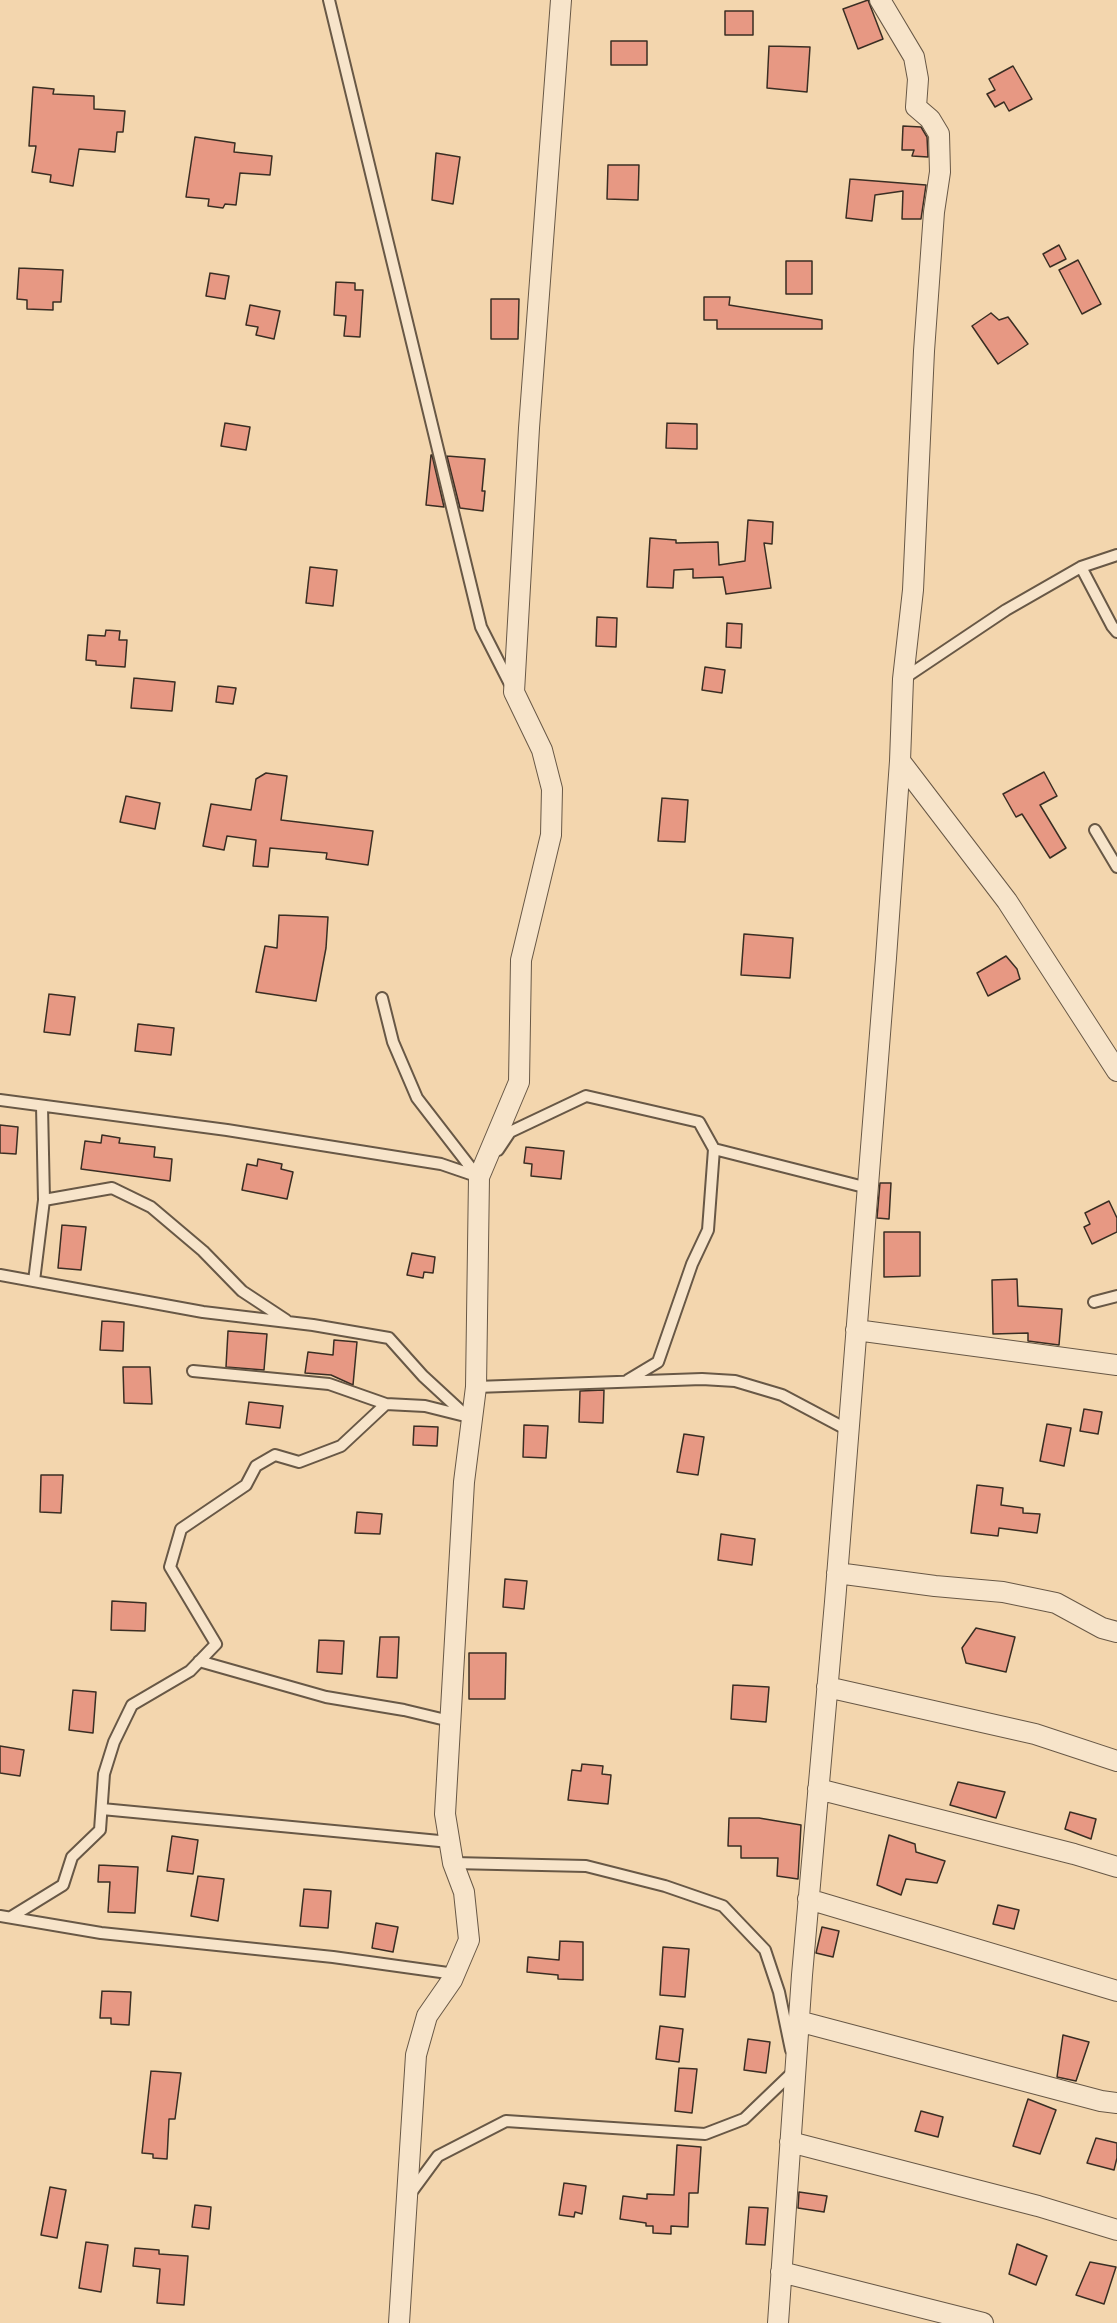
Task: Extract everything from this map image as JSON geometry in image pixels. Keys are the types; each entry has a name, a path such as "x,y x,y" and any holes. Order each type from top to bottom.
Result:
{"street":[{"path":"399,2323 416,2055 427,2016 455,1974 469,1940 464,1892 453,1863 445,1814 464,1482 476,1387 479,1177 519,1082 521,960 550,835 552,789 542,750 514,692 529,428 561,0"},
{"path":"778,2323 798,2021 868,1188 900,761 903,680 913,590 924,351 934,212 940,172 939,134 930,118 916,107 918,79 914,57 880,0"},
{"path":"900,761 1007,902 1117,1071"},
{"path":"856,1330 1117,1365"},
{"path":"837,1573 1003,1592 1056,1603 1102,1628 1117,1632"},
{"path":"827,1687 1035,1734 1117,1761"},
{"path":"818,1789 1117,1867"},
{"path":"808,1899 1117,1991"},
{"path":"798,2021 1101,2101 1117,2103"},
{"path":"790,2142 1038,2206 1117,2230"},
{"path":"781,2272 983,2323"}],"lane":[{"path":"329,0 481,627 514,692"},
{"path":"903,680 1006,610 1081,567 1117,555"},
{"path":"1081,567 1117,632"},
{"path":"1095,830 1117,867"},
{"path":"382,998 393,1042 417,1098 479,1177"},
{"path":"479,1177 510,1132 586,1095 699,1122 714,1149 708,1230 692,1264 658,1362 625,1382"},
{"path":"0,1100 227,1130 441,1164 479,1177"},
{"path":"34,1281 44,1200 42,1106"},
{"path":"714,1149 868,1188"},
{"path":"44,1200 112,1188 151,1207 203,1251 242,1291 289,1322"},
{"path":"0,1275 203,1312 289,1322 389,1338 457,1410 473,1418"},
{"path":"1094,1302 1117,1296"},
{"path":"193,1371 329,1384 386,1404 425,1406 473,1418"},
{"path":"476,1387 702,1378 735,1381 782,1395 848,1430"},
{"path":"5,1916 63,1886 72,1857 100,1830 104,1774 114,1742 132,1705 190,1671 216,1644 170,1567 181,1529 246,1485 256,1466 275,1455 299,1462 341,1446 386,1404"},
{"path":"199,1661 326,1697 450,1720"},
{"path":"102,1809 450,1842"},
{"path":"406,2199 438,2156 506,2121 705,2134 744,2119 795,2070 779,1992 765,1950 723,1906 665,1886 586,1866 453,1863"},
{"path":"5,1916 101,1933 333,1957 455,1974"}],"building":[{"path":"868,0 883,39 858,49 843,9"},
{"path":"725,11 753,11 753,35 725,35"},
{"path":"611,41 647,41 647,65 611,65"},
{"path":"769,46 810,47 807,92 767,88"},
{"path":"1013,66 1032,99 1009,111 1004,102 995,107 987,94 995,90 989,79"},
{"path":"33,87 54,89 53,94 94,96 94,109 125,111 123,132 117,132 115,152 79,149 73,186 50,182 51,175 32,172 36,146 29,146"},
{"path":"903,126 921,127 927,137 928,157 912,156 914,150 902,150"},
{"path":"195,137 235,143 234,152 272,156 270,175 240,173 236,205 225,204 223,208 208,206 209,199 186,197"},
{"path":"436,153 460,157 453,204 432,200"},
{"path":"608,165 639,165 638,200 607,199"},
{"path":"850,179 926,185 921,219 902,219 903,191 875,195 872,221 846,218"},
{"path":"1059,245 1066,259 1050,267 1043,254"},
{"path":"1078,260 1101,304 1082,314 1059,270"},
{"path":"786,261 812,261 812,294 786,294"},
{"path":"19,268 63,270 61,302 53,302 53,310 27,309 27,300 17,299"},
{"path":"210,273 229,276 225,299 206,296"},
{"path":"336,282 355,283 355,290 363,290 360,337 344,336 346,316 334,315"},
{"path":"704,297 730,297 729,305 822,320 822,329 717,329 717,320 704,320"},
{"path":"491,299 519,299 518,339 491,339"},
{"path":"250,305 280,311 274,339 256,335 258,327 246,325"},
{"path":"991,313 999,320 1008,317 1028,344 998,364 972,326"},
{"path":"225,423 250,427 246,450 221,446"},
{"path":"667,423 697,424 697,449 666,448"},
{"path":"432,455 444,507 426,505"},
{"path":"447,456 485,459 483,511 460,508"},
{"path":"748,520 773,522 772,544 764,543 771,588 726,594 723,577 693,578 693,569 674,570 673,588 647,587 650,538 676,540 676,543 718,542 719,565 745,561"},
{"path":"310,567 337,570 333,606 306,603"},
{"path":"597,617 617,618 616,647 596,646"},
{"path":"727,623 742,624 741,648 726,647"},
{"path":"106,630 120,631 119,640 127,640 125,667 96,665 96,661 86,660 88,635 105,636"},
{"path":"705,667 725,670 722,693 702,690"},
{"path":"134,678 175,682 172,711 131,708"},
{"path":"218,686 236,688 233,704 216,702"},
{"path":"1044,772 1057,796 1040,805 1066,848 1050,858 1022,814 1016,817 1003,794"},
{"path":"266,773 287,776 281,820 373,831 368,865 326,859 327,853 270,848 268,867 253,866 256,840 227,836 224,850 203,846 211,804 251,810 256,779"},
{"path":"126,796 160,803 155,829 120,822"},
{"path":"662,798 688,800 685,842 658,841"},
{"path":"279,915 328,917 326,948 316,1001 256,992 265,946 277,948"},
{"path":"744,934 793,938 790,978 741,975"},
{"path":"1006,956 1017,969 1020,979 988,996 977,973"},
{"path":"49,994 75,997 70,1035 44,1032"},
{"path":"138,1024 174,1028 171,1055 135,1051"},
{"path":"0,1125 18,1127 16,1154 0,1153"},
{"path":"102,1135 120,1138 119,1143 155,1147 154,1157 172,1159 170,1181 81,1169 85,1141 101,1143"},
{"path":"526,1147 564,1151 561,1179 531,1176 532,1164 524,1163"},
{"path":"258,1159 282,1164 281,1169 293,1172 287,1199 242,1190 247,1164 257,1166"},
{"path":"880,1183 891,1183 889,1219 877,1218"},
{"path":"1109,1201 1117,1218 1117,1232 1092,1244 1084,1227 1090,1224 1085,1213"},
{"path":"62,1225 86,1227 81,1270 58,1268"},
{"path":"884,1232 920,1232 920,1276 884,1277"},
{"path":"412,1253 435,1257 433,1273 424,1272 423,1278 407,1275"},
{"path":"1017,1279 1018,1306 1062,1309 1059,1345 1028,1341 1028,1333 993,1334 992,1280"},
{"path":"102,1321 124,1322 123,1351 100,1350"},
{"path":"228,1331 267,1334 264,1370 226,1367"},
{"path":"334,1340 357,1342 353,1385 331,1375 305,1373 308,1352 333,1355"},
{"path":"123,1367 150,1367 152,1404 124,1403"},
{"path":"604,1390 603,1423 579,1422 580,1391"},
{"path":"249,1402 283,1406 280,1428 246,1424"},
{"path":"1084,1409 1102,1412 1098,1434 1080,1431"},
{"path":"1047,1424 1071,1428 1064,1466 1040,1461"},
{"path":"524,1425 548,1426 546,1458 523,1457"},
{"path":"414,1426 438,1427 437,1446 413,1445"},
{"path":"684,1434 704,1437 698,1475 677,1472"},
{"path":"41,1475 63,1475 61,1513 40,1512"},
{"path":"977,1485 1003,1488 1001,1505 1023,1508 1023,1513 1040,1514 1037,1533 999,1528 998,1536 971,1533"},
{"path":"357,1512 382,1514 380,1534 355,1533"},
{"path":"721,1534 755,1539 752,1565 718,1560"},
{"path":"505,1579 527,1581 524,1609 503,1607"},
{"path":"112,1601 146,1603 145,1631 111,1630"},
{"path":"976,1628 1015,1637 1006,1672 966,1663 962,1648"},
{"path":"380,1637 399,1637 397,1678 377,1677"},
{"path":"319,1640 344,1641 342,1674 317,1672"},
{"path":"469,1653 506,1653 505,1699 469,1699"},
{"path":"733,1685 769,1687 766,1722 731,1719"},
{"path":"73,1690 96,1692 93,1733 69,1730"},
{"path":"0,1746 24,1750 20,1776 0,1773"},
{"path":"582,1764 603,1766 602,1774 611,1775 608,1804 568,1800 572,1770 581,1771"},
{"path":"958,1782 1005,1792 996,1818 950,1805"},
{"path":"1070,1812 1096,1819 1091,1839 1065,1829"},
{"path":"729,1818 759,1818 801,1825 798,1879 777,1876 778,1858 741,1858 741,1846 728,1846"},
{"path":"889,1835 915,1844 916,1852 945,1861 937,1883 906,1879 901,1895 877,1885"},
{"path":"172,1836 198,1840 193,1874 167,1871"},
{"path":"99,1865 138,1867 135,1913 108,1912 110,1882 98,1882"},
{"path":"198,1876 224,1879 218,1921 191,1916"},
{"path":"304,1889 331,1891 328,1928 300,1926"},
{"path":"998,1905 1019,1910 1014,1929 993,1924"},
{"path":"376,1923 398,1927 393,1952 372,1948"},
{"path":"822,1927 839,1931 833,1957 816,1953"},
{"path":"560,1941 583,1942 583,1980 558,1979 558,1975 527,1972 528,1957 559,1960"},
{"path":"663,1947 689,1949 685,1997 660,1995"},
{"path":"102,1991 131,1992 129,2025 111,2024 111,2018 100,2018"},
{"path":"660,2026 683,2029 679,2062 656,2059"},
{"path":"1063,2035 1089,2042 1076,2081 1057,2077"},
{"path":"748,2039 770,2042 766,2073 744,2070"},
{"path":"679,2068 697,2069 692,2113 675,2111"},
{"path":"151,2071 181,2073 175,2119 169,2119 167,2159 153,2158 153,2154 142,2153"},
{"path":"1028,2099 1056,2110 1040,2154 1013,2146"},
{"path":"921,2111 943,2117 938,2137 915,2131"},
{"path":"1096,2138 1117,2143 1114,2170 1087,2163"},
{"path":"677,2145 701,2147 698,2193 689,2193 688,2227 671,2226 671,2234 653,2233 653,2226 646,2226 646,2223 620,2219 623,2196 647,2199 647,2194 674,2195"},
{"path":"564,2183 586,2186 582,2214 575,2212 574,2217 559,2215"},
{"path":"50,2187 66,2190 57,2238 41,2235"},
{"path":"799,2192 827,2196 824,2212 798,2208"},
{"path":"195,2205 211,2207 209,2229 192,2227"},
{"path":"749,2207 768,2208 765,2245 746,2244"},
{"path":"86,2242 108,2245 101,2292 79,2288"},
{"path":"1017,2244 1047,2256 1036,2285 1009,2274"},
{"path":"135,2248 159,2250 159,2254 188,2256 184,2305 157,2303 160,2269 133,2266"},
{"path":"1090,2262 1116,2267 1104,2304 1076,2295"}]}
